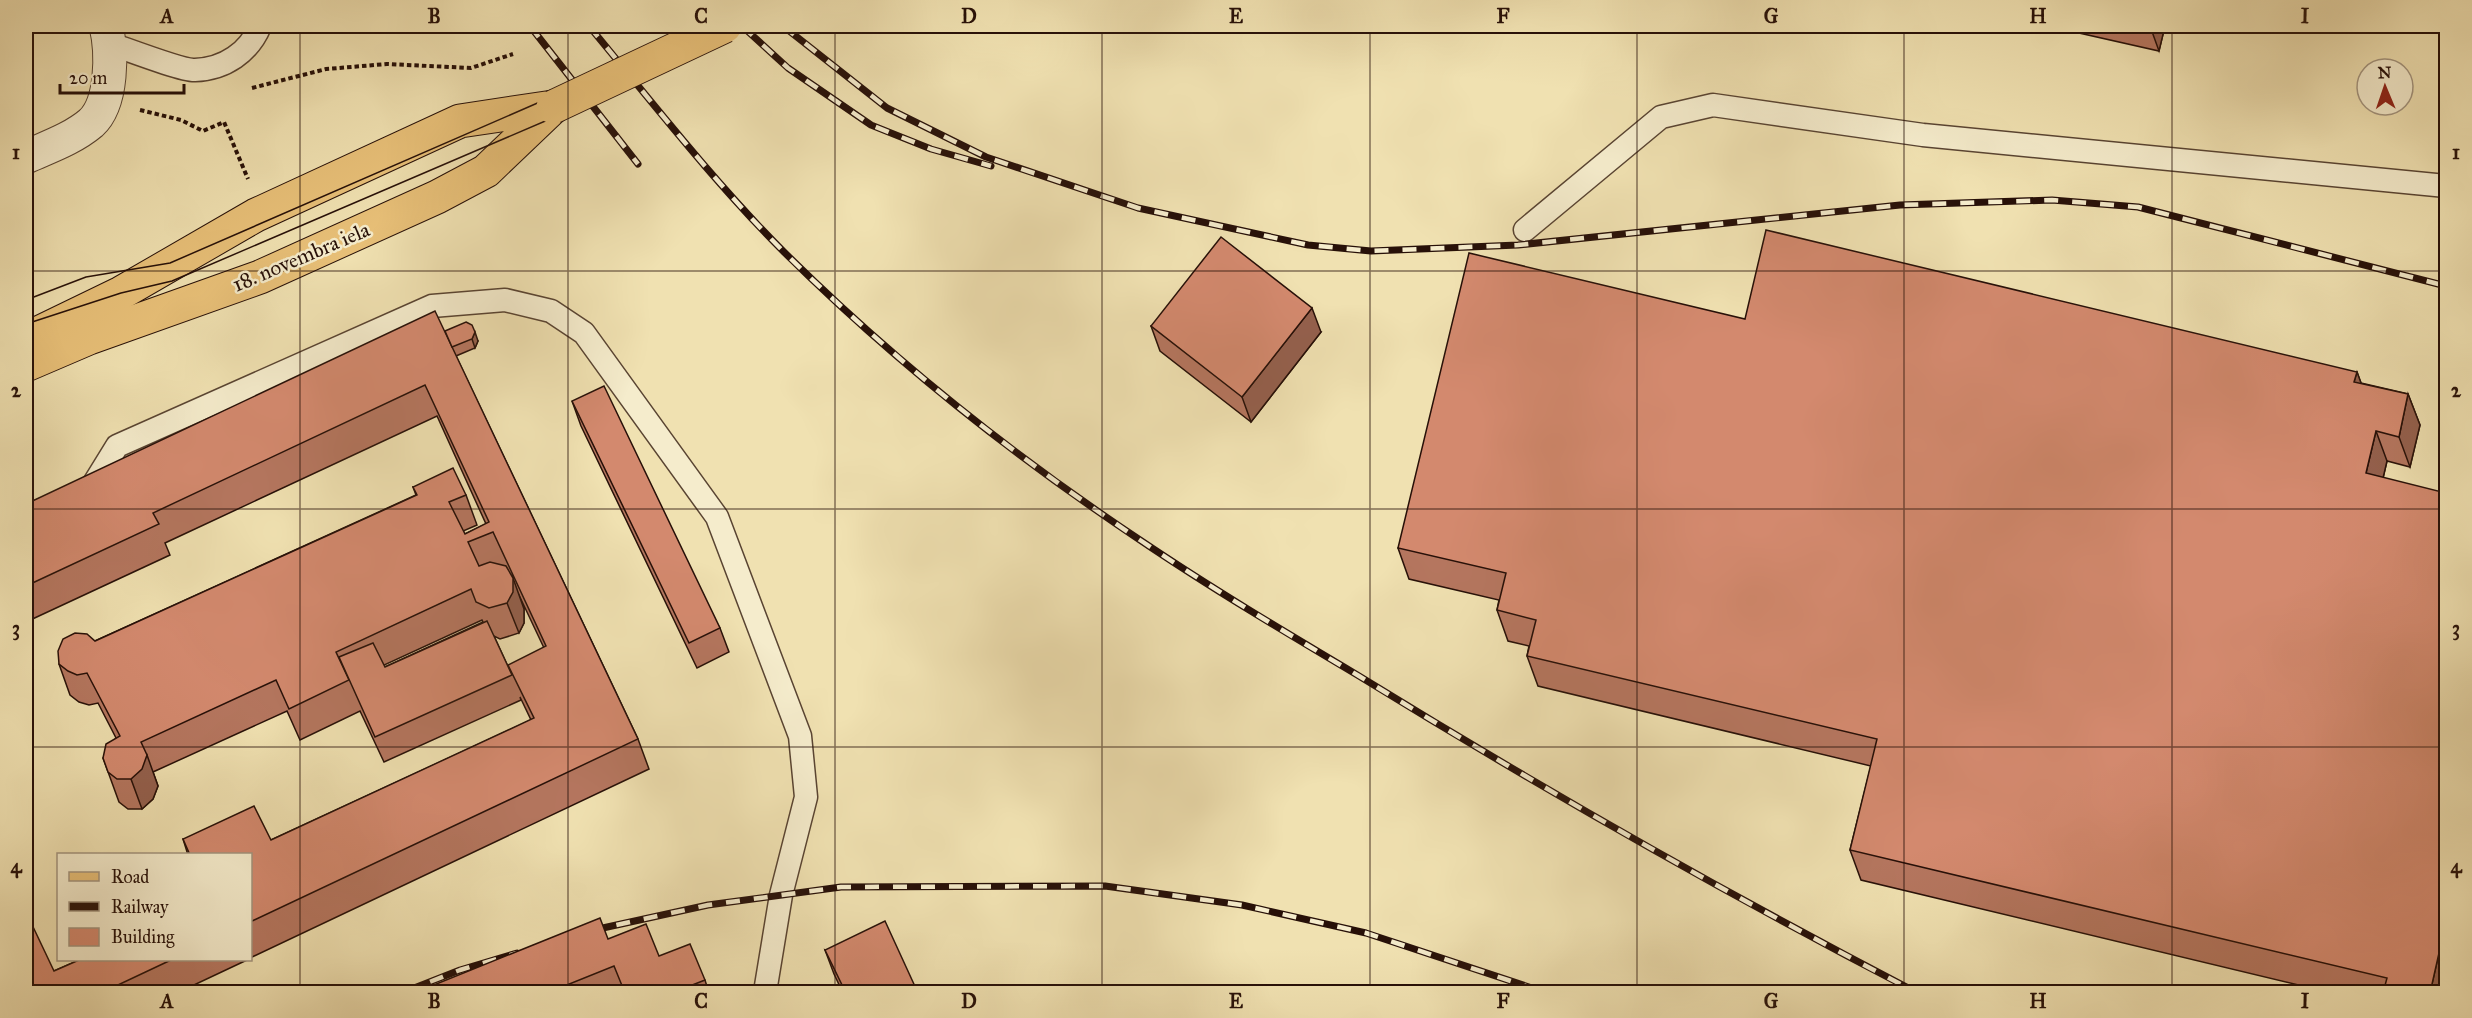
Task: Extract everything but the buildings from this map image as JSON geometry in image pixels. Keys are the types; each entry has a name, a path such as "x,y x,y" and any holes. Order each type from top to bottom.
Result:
{"main road":[{"name":"18. novembra iela","path":"26,339 121,293 256,215 460,121 553,107 724,26"},
{"name":"18. novembra iela","path":"26,365 89,338 260,277 437,197 486,171 553,107"}],"street":[{"path":"26,157 75,135 118,104 111,72 108,35"}],"lane":[{"path":"108,35 194,71 232,61 254,41 260,26"},
{"path":"1525,230 1661,117 1713,105 1923,135 2446,186"},
{"path":"67,504 87,494 117,446 432,306 505,300 550,310 584,333 717,517 800,736 806,797 781,895 765,993"}],"path":[{"path":"194,71 252,88 326,69 387,64 471,68 513,54"},
{"path":"118,104 181,120 202,131 224,122 244,171"}],"tram line":[{"path":"26,300 86,277 170,263 549,98 700,26"},
{"path":"26,324 121,293 172,281 557,116 749,26"}],"railway":[{"path":"530,26 638,164"},
{"path":"589,26 708,170 784,252 825,292 911,368 1046,475 1221,593 1496,759 1705,878 1916,992"},
{"path":"742,26 788,68 871,125 931,149 991,166"},
{"path":"783,26 887,108 986,157 1138,208 1308,245 1371,251 1518,245 1900,205 2052,200 2138,207 2446,286"},
{"path":"589,931 708,905 841,887 1105,886 1242,905 1366,933 1544,992"},
{"path":"404,992 460,970 517,953"}]}
